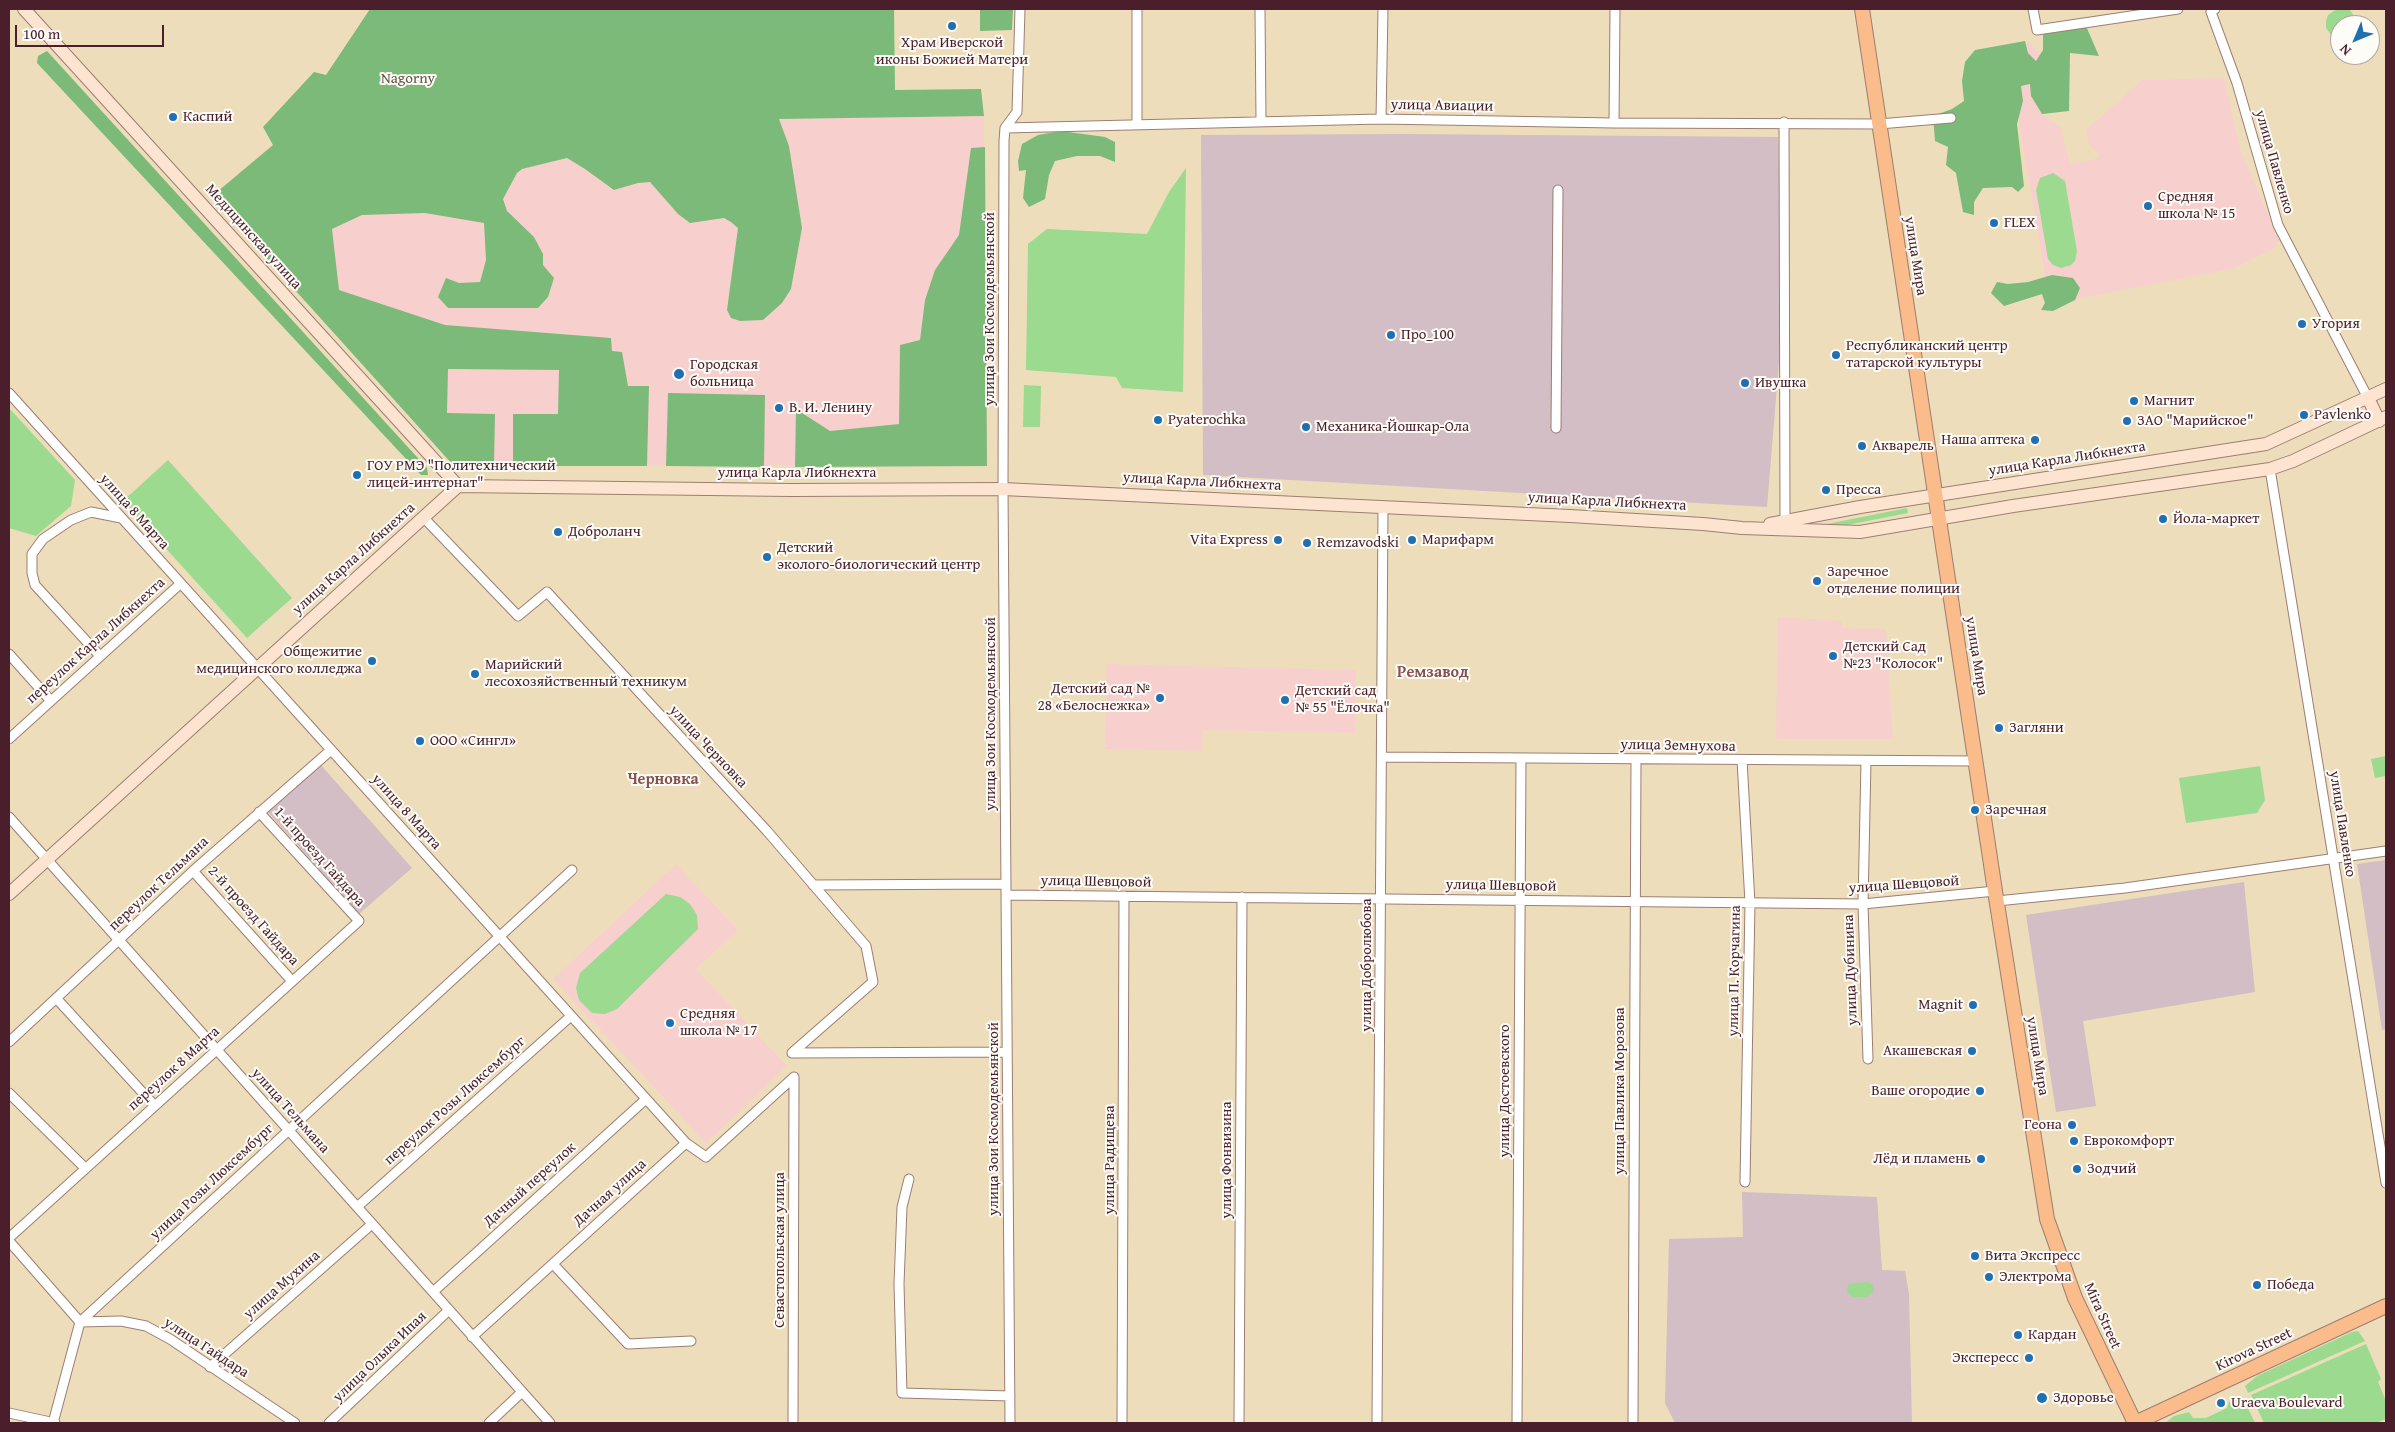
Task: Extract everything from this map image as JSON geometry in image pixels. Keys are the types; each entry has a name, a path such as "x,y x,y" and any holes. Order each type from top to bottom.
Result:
{"main road":[{"name":"Медицинская улица","path":"24,9 458,486"},
{"name":"улица Мира","path":"1862,9 1996,896"},
{"name":"улица Карла Либкнехта","path":"1742,528 1860,507 1935,497 2266,444 2386,389"},
{"path":"2368,398 2383,419"},
{"name":"улица Карла Либкнехта","path":"9,894 458,486 791,490 1003,489 1383,506 1703,524 1742,528 1860,532 2270,469 2293,461 2383,419"},
{"name":"Mira Street","path":"1996,896 2047,1219 2082,1316 2135,1423"},
{"name":"Kirova Street","path":"2135,1423 2386,1306"}],"street":[{"name":"улица Зои Космодемьянской","path":"1010,1423 1003,489 1005,128 1017,112 1020,9"},
{"path":"1137,9 1137,123"},
{"path":"1260,9 1261,122"},
{"path":"1381,118 1383,9"},
{"path":"1614,123 1615,9"},
{"path":"2033,9 2037,30 2178,9"},
{"path":"2202,9 2213,10"},
{"name":"улица Павленко","path":"2213,10 2237,83 2278,225 2368,398"},
{"name":"улица Авиации","path":"1005,128 1381,118 1614,123 1784,122 1879,124 1951,118"},
{"path":"1784,122 1785,521"},
{"path":"1556,428 1558,190"},
{"name":"улица 8 Марта","path":"9,393 686,1143 706,1157 794,1077"},
{"name":"улица Павленко","path":"2270,469 2386,1183"},
{"name":"улица Добролюбова","path":"1378,1423 1383,506"},
{"path":"100,656 35,585 32,573 32,554 43,539 71,520 92,512 121,518"},
{"name":"улица Черновка","path":"423,517 518,616 547,592 767,831 866,946 873,982 792,1053 1007,1052"},
{"name":"переулок Карла Либкнехта","path":"9,739 180,584"},
{"path":"9,654 51,701"},
{"name":"переулок Тельмана","path":"9,1042 259,812 331,750"},
{"name":"улица Земнухова","path":"1382,756 1975,761"},
{"name":"улица Достоевского","path":"1517,1423 1521,758"},
{"name":"улица Павлика Морозова","path":"1632,1423 1636,759"},
{"name":"улица П. Корчагина","path":"1742,760 1750,903 1745,1182"},
{"name":"улица Дубинина","path":"1866,761 1863,904 1868,1059"},
{"name":"1-й проезд Гайдара","path":"259,812 359,921"},
{"name":"улица Тельмана","path":"9,817 550,1423"},
{"name":"улица Шевцовой","path":"1006,895 1863,904 2125,888 2386,851"},
{"name":"улица Розы Люксембург","path":"80,1322 572,870"},
{"name":"2-й проезд Гайдара","path":"194,871 292,980"},
{"path":"813,885 1006,884"},
{"name":"улица Радищева","path":"1122,1423 1124,896"},
{"name":"улица Фонвизина","path":"1239,1423 1242,897"},
{"name":"переулок 8 Марта","path":"9,1240 154,1105 359,921"},
{"path":"56,998 154,1105"},
{"name":"переулок Розы Люксембург","path":"357,1207 571,1016"},
{"name":"Севастопольская улица","path":"793,1423 794,1077"},
{"path":"9,1092 86,1168"},
{"name":"Дачный переулок","path":"433,1292 646,1098"},
{"name":"Дачная улица","path":"472,1337 686,1143"},
{"path":"909,1179 902,1207 899,1275 902,1394 1010,1396"},
{"name":"улица Мухина","path":"210,1367 372,1224"},
{"path":"9,1240 80,1322 54,1423 9,1413"},
{"path":"553,1264 628,1344 691,1341"},
{"name":"улица Олыка Ипая","path":"329,1423 449,1310"},
{"name":"улица Гайдара","path":"80,1322 121,1321 146,1326 170,1339 295,1423"},
{"path":"489,1423 522,1392"}],"shaded area":[{"name":"Средняя школа № 15","path":"2029,43 2045,58 2042,114 2061,128 2070,163 2093,160 2099,155 2089,144 2086,130 2142,80 2224,78 2240,149 2279,240 2273,249 2232,269 2050,304 2006,47"},
{"name":"Городская больница","path":"984,116 987,466 453,465 211,197 536,122"},
{"path":"1403,134 1778,137 1783,314 1767,507 1203,475 1201,135"},
{"name":"Детский Сад №23 \"Колосок\"","path":"1778,617 1842,621 1842,628 1886,629 1893,739 1776,739"},
{"path":"1107,664 1356,670 1355,733 1203,730 1202,751 1105,749"},
{"path":"320,764 412,868 359,914 267,811"},
{"path":"2386,860 2386,1029 2382,1030 2357,864"},
{"name":"Средняя школа № 17","path":"676,864 738,930 696,969 787,1066 706,1143 553,979"},
{"path":"2244,882 2255,992 2083,1021 2096,1106 2056,1112 2026,915"},
{"path":"1742,1192 1877,1197 1882,1270 1905,1271 1909,1294 1912,1423 1675,1423 1665,1403 1669,1239 1743,1237"}],"green space":[{"name":"Nagorny","path":"370,9 894,9 895,90 981,89 984,116 779,119 789,146 802,228 791,289 782,303 763,320 740,321 731,318 727,310 738,228 731,222 724,218 690,223 678,214 650,182 638,183 614,190 567,158 522,169 517,173 503,199 507,211 534,237 543,254 543,265 554,278 548,297 538,308 448,308 438,297 446,278 459,283 480,282 486,260 484,223 425,213 362,215 332,229 339,290 445,325 611,338 612,351 622,352 628,386 649,386 647,466 513,466 513,414 558,414 559,370 448,369 447,413 495,414 494,465 453,465 211,197 273,145 263,127 314,72 326,75"},
{"path":"980,9 1013,9 1012,30 980,31"},
{"path":"2335,10 2350,10 2353,15 2330,15 2330,33 2326,28 2326,21 2328,15"},
{"path":"2086,26 2099,56 2070,53 2069,111 2042,114 2031,96 2030,84 2021,86 2023,101 2017,124 2024,186 2018,192 2012,187 1983,188 1974,202 1974,215 1963,212 1956,173 1946,165 1948,147 1935,141 1933,116 1952,109 1964,101 1962,81 1965,62 1975,50 2025,41 2028,53 2036,61 2043,50 2043,31"},
{"path":"47,51 427,468 428,475 421,475 37,63 38,56"},
{"path":"1061,131 1105,137 1115,142 1115,162 1100,156 1077,156 1055,161 1049,175 1045,199 1029,207 1023,198 1026,170 1019,171 1018,161 1022,144 1038,135"},
{"path":"985,147 987,466 795,467 796,409 830,431 899,424 900,345 920,340 925,300 935,270 959,235 971,148"},
{"path":"1186,168 1183,392 1122,388 1116,377 1026,370 1028,244 1047,229 1147,234 1169,192"},
{"path":"2053,173 2065,181 2077,251 2075,261 2071,265 2061,268 2053,265 2048,259 2036,190 2040,178"},
{"path":"2052,275 2073,278 2080,288 2075,300 2053,311 2041,310 2045,303 2042,294 2004,306 1991,293 1997,282 2008,284 2028,282"},
{"path":"1024,385 1041,386 1040,427 1023,427"},
{"path":"668,393 765,395 764,467 666,466"},
{"path":"9,408 75,480 71,506 36,536 9,528"},
{"path":"168,460 292,598 247,638 123,501"},
{"path":"1907,508 1908,513 1847,525 1827,524"},
{"path":"2386,756 2386,776 2375,778 2371,759"},
{"path":"2260,766 2265,800 2257,813 2186,823 2179,778"},
{"path":"666,894 680,897 690,904 697,915 698,929 617,1009 605,1014 592,1013 579,1000 576,988 580,973"},
{"path":"1868,1282 1873,1285 1874,1291 1867,1297 1852,1297 1847,1292 1848,1285"},
{"path":"2358,1331 2365,1341 2248,1393 2245,1386 2257,1376 2352,1332"},
{"path":"2366,1344 2381,1379 2378,1382 2386,1401 2386,1419 2376,1423 2264,1423 2251,1395"},
{"path":"2242,1396 2255,1423 2165,1423 2174,1416 2189,1412 2193,1418 2206,1418 2227,1408 2229,1402"}],"place":[{"name":"Храм Иверской иконы Божией Матери","path":"952,26"},
{"name":"Каспий","path":"173,117"},
{"name":"Средняя школа № 15","path":"2148,206"},
{"name":"FLEX","path":"1994,223"},
{"name":"Угория","path":"2302,324"},
{"name":"Про_100","path":"1391,335"},
{"name":"Республиканский центр татарской культуры","path":"1836,355"},
{"name":"Городская больница","path":"679,374"},
{"name":"Ивушка","path":"1745,383"},
{"name":"Магнит","path":"2134,401"},
{"name":"В. И. Ленину","path":"779,408"},
{"name":"Pavlenko","path":"2304,415"},
{"name":"Pyaterochka","path":"1158,420"},
{"name":"ЗАО \"Марийское\"","path":"2127,421"},
{"name":"Механика-Йошкар-Ола","path":"1306,427"},
{"name":"Наша аптека","path":"2035,440"},
{"name":"Акварель","path":"1862,446"},
{"name":"ГОУ РМЭ \"Политехнический лицей-интернат\"","path":"357,475"},
{"name":"Пресса","path":"1826,490"},
{"name":"Йола-маркет","path":"2163,519"},
{"name":"Доброланч","path":"558,532"},
{"name":"Vita Express","path":"1278,540"},
{"name":"Марифарм","path":"1412,540"},
{"name":"Remzavodski","path":"1307,543"},
{"name":"Детский эколого-биологический центр","path":"767,557"},
{"name":"Заречное отделение полиции","path":"1817,581"},
{"name":"Детский Сад №23 \"Колосок\"","path":"1833,656"},
{"name":"Общежитие медицинского колледжа","path":"372,661"},
{"name":"Марийский лесохозяйственный техникум","path":"475,674"},
{"name":"Детский сад № 28 «Белоснежка»","path":"1160,698"},
{"name":"Детский сад № 55 \"Ёлочка\"","path":"1285,700"},
{"name":"Загляни","path":"1999,728"},
{"name":"ООО «Сингл»","path":"420,741"},
{"name":"Заречная","path":"1975,810"},
{"name":"Magnit","path":"1973,1005"},
{"name":"Средняя школа № 17","path":"670,1023"},
{"name":"Акашевская","path":"1972,1051"},
{"name":"Ваше огородие","path":"1980,1091"},
{"name":"Геона","path":"2072,1125"},
{"name":"Еврокомфорт","path":"2074,1141"},
{"name":"Лёд и пламень","path":"1981,1159"},
{"name":"Зодчий","path":"2077,1169"},
{"name":"Вита Экспресс","path":"1975,1256"},
{"name":"Электрома","path":"1989,1277"},
{"name":"Победа","path":"2257,1285"},
{"name":"Кардан","path":"2018,1335"},
{"name":"Экспересс","path":"2029,1358"},
{"name":"Здоровье","path":"2042,1398"},
{"name":"Uraeva Boulevard","path":"2221,1403"}],"district":[{"name":"Ремзавод","path":"1433,673"},
{"name":"Черновка","path":"663,780"}]}
